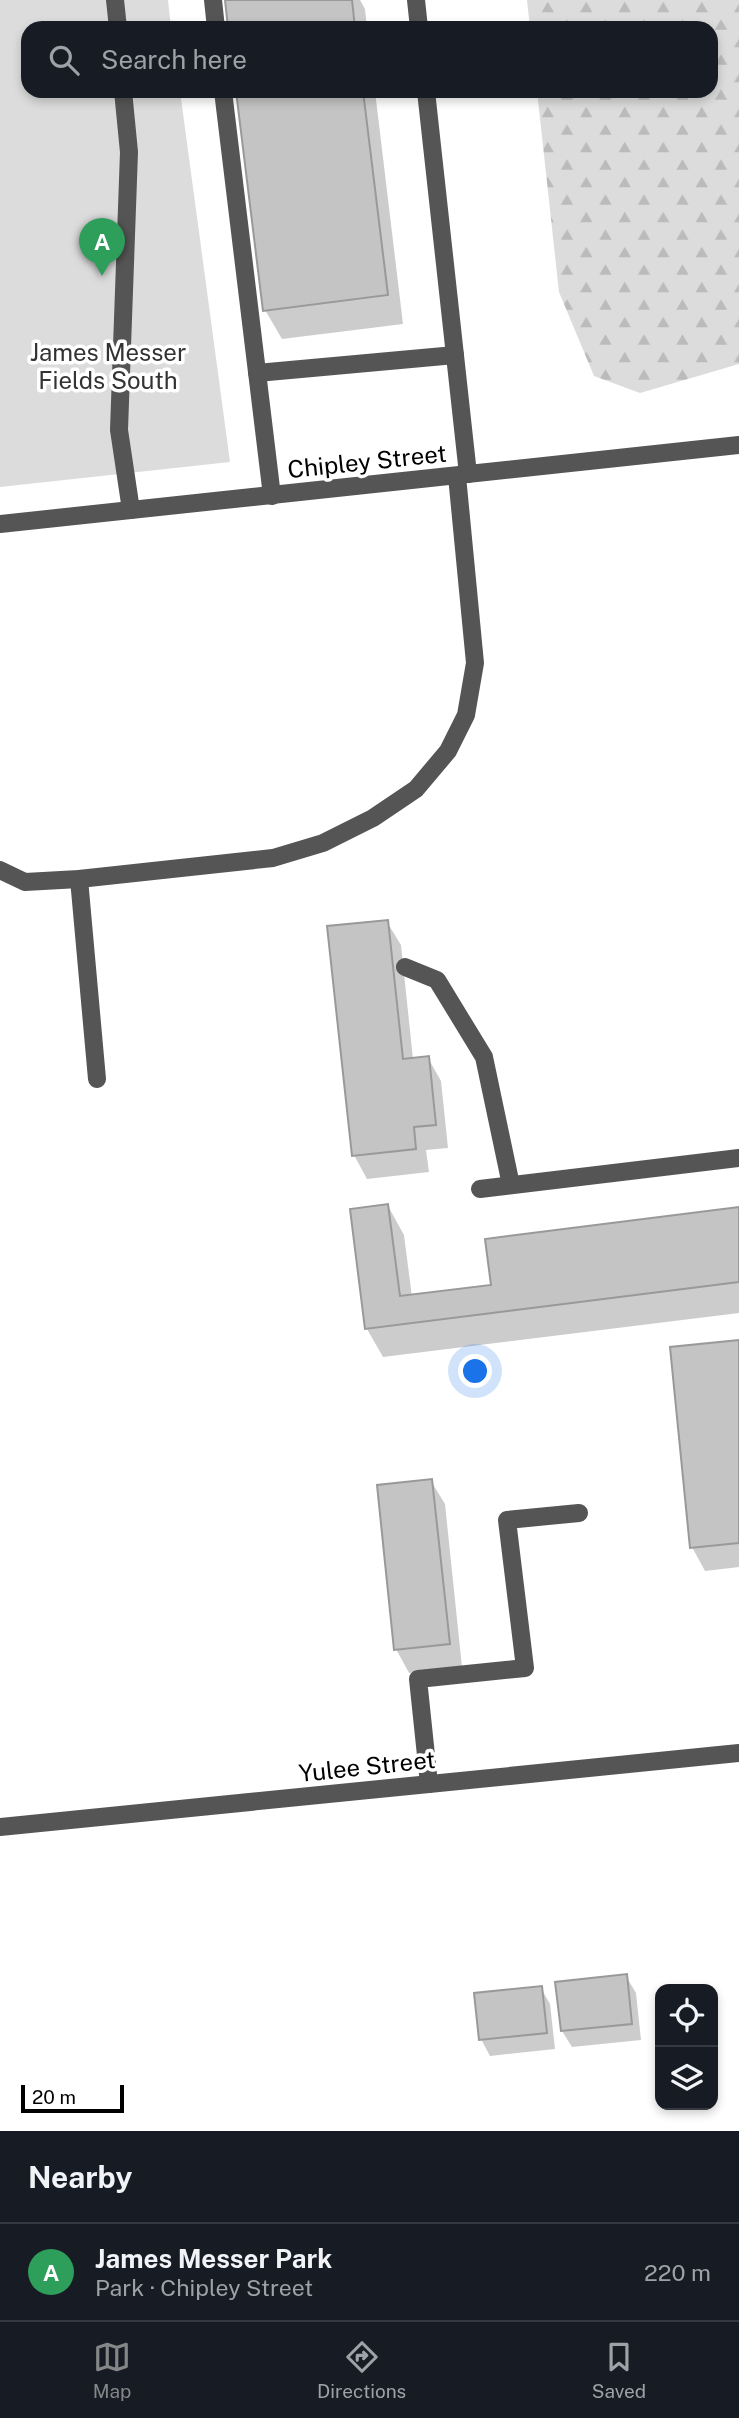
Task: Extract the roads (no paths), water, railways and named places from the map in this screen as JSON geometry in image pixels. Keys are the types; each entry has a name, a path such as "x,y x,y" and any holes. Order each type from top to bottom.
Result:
{"street":[{"path":"115,0 117,21"},
{"path":"213,0 215,21"},
{"path":"416,0 418,21"},
{"path":"124,98 129,152 119,430 131,510"},
{"path":"224,98 272,496"},
{"path":"0,870 25,882 79,879 272,858 323,843 373,818 416,789 447,751 466,715 475,663 455,355 427,98"},
{"path":"257,373 455,355"},
{"name":"Chipley Street","path":"0,524 739,445"},
{"path":"79,879 97,1079"},
{"path":"405,967 437,980 484,1057 510,1185"},
{"path":"480,1189 739,1158"},
{"path":"429,1784 418,1679 525,1668 508,1520 579,1513"},
{"name":"Yulee Street","path":"0,1828 739,1753"}],"place":[{"name":"James Messer Park","path":"102,276"}],"park label":[{"name":"James Messer Fields South","path":"108,366"}]}
